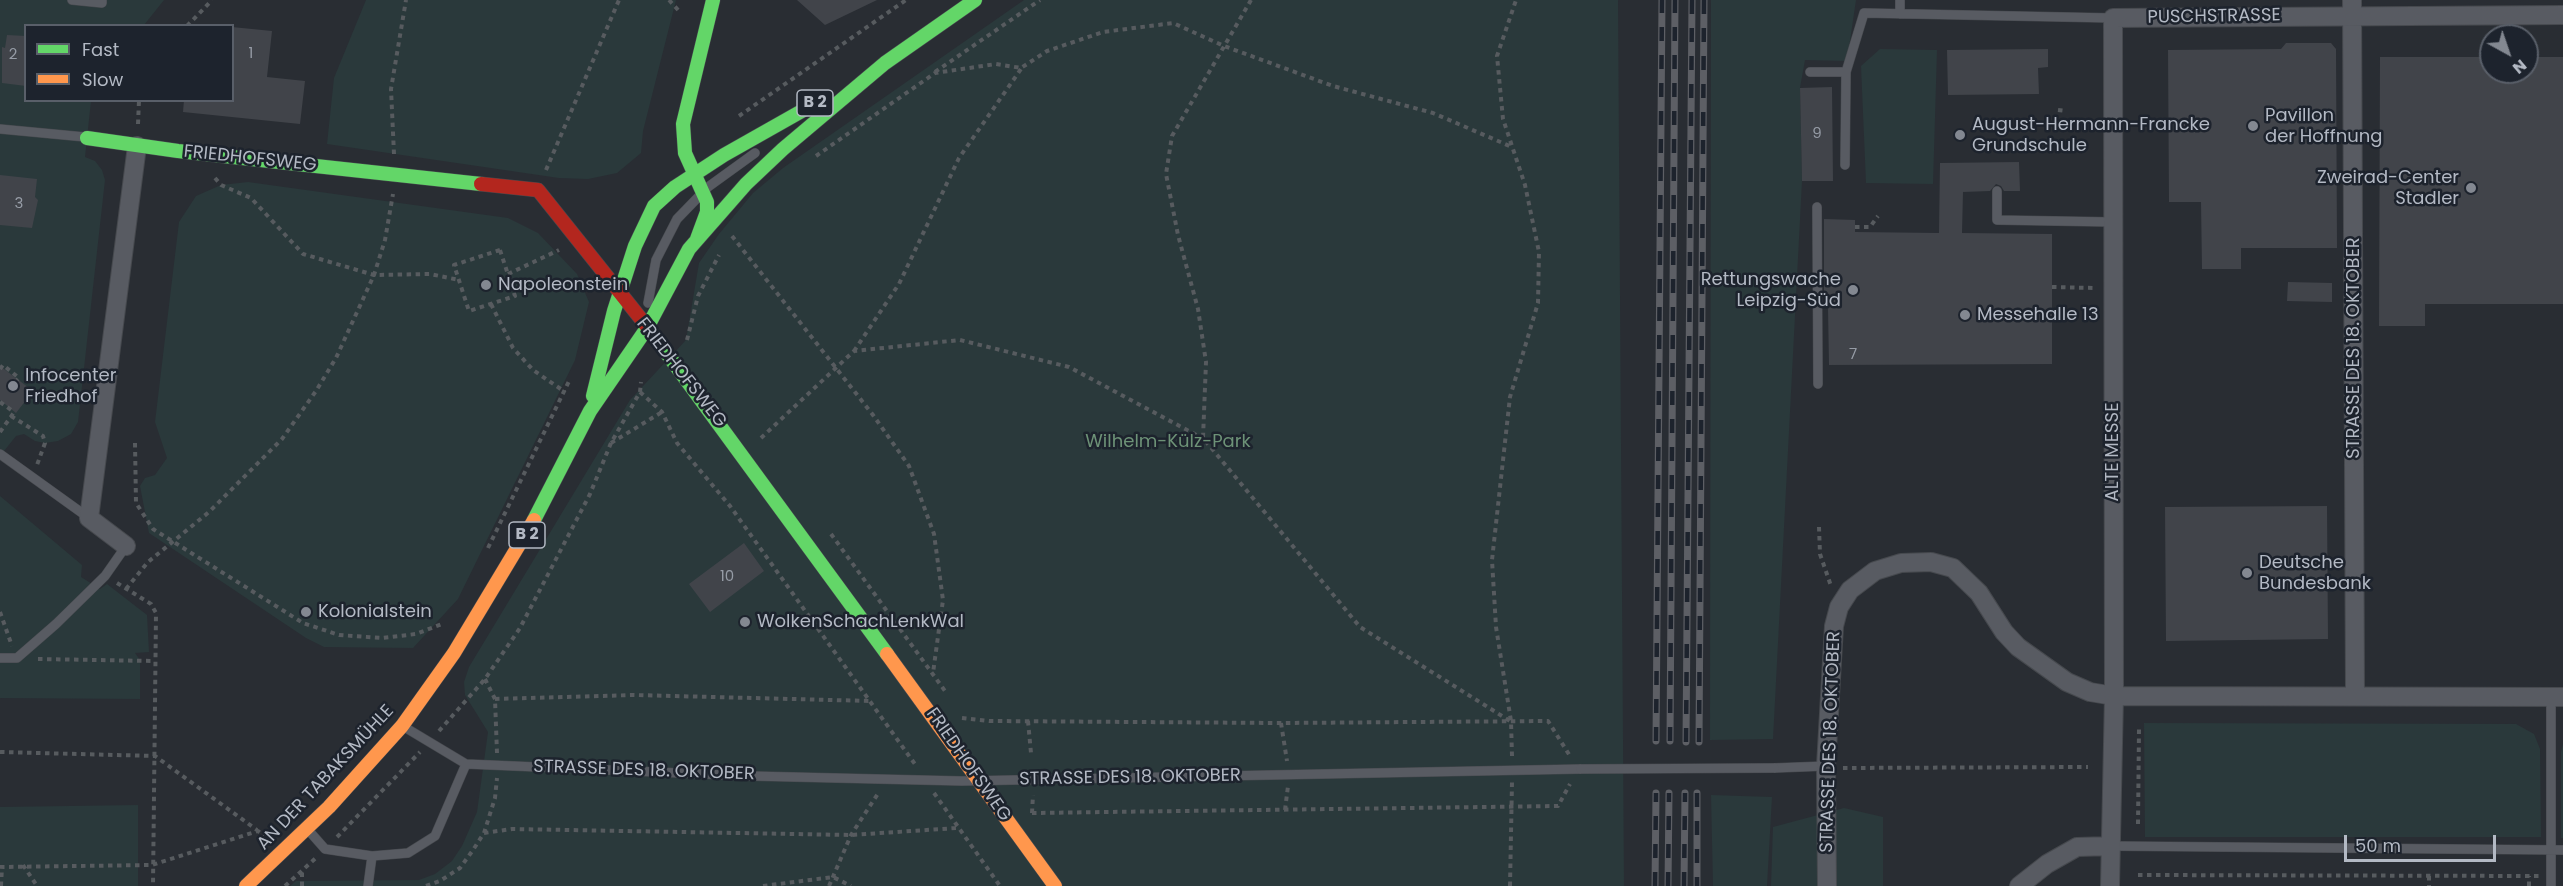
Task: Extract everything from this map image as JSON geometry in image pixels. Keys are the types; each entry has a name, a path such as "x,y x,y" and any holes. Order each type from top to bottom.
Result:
{"main road":[{"name":"AN DER TABAKSMÜHLE","path":"246,886 307,828 402,726 492,594 555,482 590,411 647,328 685,256 695,242 707,212 708,188 695,173 683,147 683,124 714,0"},
{"name":"B 2","path":"620,294 646,218 666,194 695,173 885,63 975,0"},
{"name":"B 2","path":"695,242 757,174 885,63"},
{"name":"FRIEDHOFSWEG","path":"87,138 201,154 538,190 690,381 1055,886"},
{"path":"708,188 733,185 757,174"},
{"name":"AN DER TABAKSMÜHLE","path":"590,411 620,294"}],"street":[{"name":"PUSCHSTRASSE","path":"2114,18 2352,8 2563,15"},
{"name":"STRASSE DES 18. OKTOBER","path":"2352,8 2355,696"},
{"name":"ALTE MESSE","path":"2110,886 2114,696 2114,18"},
{"path":"126,546 88,518 137,146"},
{"name":"STRASSE DES 18. OKTOBER","path":"1827,886 1826,766 1834,626 1844,600 1862,580 1875,572 1901,563 1931,562 1953,568 1979,593 2004,632 2031,658 2067,682 2090,692 2114,696 2557,697"},
{"path":"2019,886 2047,864 2077,847 2110,846"}],"lane":[{"path":"72,0 102,3 102,0"},
{"path":"1900,0 1900,14"},
{"name":"PUSCHSTRASSE","path":"1846,72 1864,13 2114,18"},
{"path":"782,135 885,63"},
{"path":"1810,72 1846,72 1845,165"},
{"name":"FRIEDHOFSWEG","path":"0,129 87,138"},
{"path":"647,328 651,280 661,248 677,219 708,188 763,148"},
{"path":"1997,191 1997,220 2114,222"},
{"path":"1817,207 1818,384"},
{"path":"0,454 88,518"},
{"path":"0,658 17,658 105,576 126,546"},
{"name":"STRASSE DES 18. OKTOBER","path":"2551,881 2557,697"},
{"name":"STRASSE DES 18. OKTOBER","path":"402,726 466,764 979,781 1826,766"},
{"path":"307,828 325,849 372,856 408,853 435,836 466,764"},
{"path":"2110,846 2563,850"},
{"path":"368,886 372,856"}],"path":[{"path":"189,24 212,0"},
{"path":"126,589 148,562 209,512 282,439 336,358 374,275 385,240 396,175 391,88 406,0"},
{"path":"538,190 619,0"},
{"path":"669,0 679,11"},
{"path":"730,122 906,0"},
{"path":"808,162 1040,0"},
{"path":"1203,438 1206,362 1198,309 1178,235 1166,174 1172,136 1251,0"},
{"path":"1510,886 1513,806 1510,721 1496,627 1492,560 1510,398 1539,303 1539,252 1525,185 1503,119 1497,56 1516,0"},
{"path":"761,438 854,351 899,284 959,158 1021,68 1047,51 1103,32 1173,23 1333,86 1433,113 1512,147"},
{"path":"934,73 996,64 1021,68"},
{"path":"2058,110 2066,111"},
{"path":"201,154 221,185 251,198 303,254 374,275 430,274 459,280"},
{"path":"1855,226 1870,227 1878,216"},
{"path":"686,344 698,296 731,234 738,226"},
{"path":"731,234 873,415 909,466 934,534 943,600 933,673"},
{"path":"508,274 579,240"},
{"path":"500,250 515,297 469,312 459,280 454,265 500,250"},
{"path":"559,250 567,258"},
{"path":"2052,287 2114,288"},
{"path":"491,304 513,348 533,370 565,392"},
{"path":"854,351 960,340 1069,367 1203,438 1360,627 1510,721"},
{"path":"0,369 3,365 19,378 17,380"},
{"path":"483,557 565,392 573,370"},
{"path":"285,886 325,849 429,743 485,679 520,628 590,494 611,443 640,392 662,412 677,443 730,506 904,749"},
{"path":"0,402 43,436 45,443 32,477"},
{"path":"611,443 662,412"},
{"path":"0,432 13,413"},
{"path":"754,430 768,448"},
{"path":"135,443 136,503 153,529 303,623 339,635 382,638 417,634 442,624"},
{"path":"1820,527 1820,554 1828,582 1844,600"},
{"path":"830,532 948,696"},
{"path":"105,576 152,604 156,613 153,886"},
{"path":"0,612 17,658 154,661"},
{"path":"438,634 448,615"},
{"path":"426,886 440,881 460,868 484,833 495,798 498,765 495,699 485,679"},
{"path":"495,699 634,695 871,701"},
{"path":"958,712 963,720 1028,721 1548,721 1579,769 1558,806 1032,813 1033,795"},
{"path":"1028,721 1031,753"},
{"path":"2138,824 2139,729"},
{"path":"0,752 153,756 258,831 283,852"},
{"path":"1859,769 2088,767"},
{"path":"829,886 850,835 888,778"},
{"path":"484,833 512,829 555,829 850,835 957,828 1000,886"},
{"path":"1,886 1,867 152,865 258,831"},
{"path":"23,865 37,886"},
{"path":"2138,875 2529,876 2551,881"},
{"path":"2429,876 2429,886"},
{"path":"2529,876 2529,886"},
{"path":"763,886 833,877 851,886"}],"green space":[{"path":"0,0 164,0 145,24 24,24 24,102 91,102 85,157 95,161 102,170 105,180 78,422 71,434 58,441 45,443 35,441 24,434 16,436 0,456"},
{"path":"366,0 676,0 643,131 641,153 617,173 588,179 559,178 327,144 334,78"},
{"name":"Wilhelm-Külz-Park","path":"1024,0 1618,0 1624,886 290,886 296,881 419,880 435,874 452,861 462,846 477,812 488,732 465,695 464,682 469,667 630,400 686,340 699,263 719,234 753,193 783,168"},
{"path":"1711,0 1856,0 1847,61 1805,60 1800,88 1802,181 1773,739 1710,740"},
{"path":"1880,49 1937,50 1933,184 1866,183 1861,66"},
{"path":"248,182 508,218 538,233 577,274 589,302 575,360 458,599 413,648 324,647 306,638 149,533 140,486 145,478 155,475 167,458 155,422 179,222 196,196 221,185"},
{"path":"0,496 82,565 81,577 100,589 107,584 147,615 149,652 135,653 140,660 140,699 0,698"},
{"path":"2144,723 2516,724 2534,734 2540,749 2541,837 2145,837"},
{"path":"2563,744 2563,838 2561,838 2561,752"},
{"path":"1711,795 1772,797 1767,886 1713,886"},
{"path":"138,805 138,886 0,886 0,807"},
{"path":"1844,808 1883,817 1883,886 1771,886 1773,827"}],"building":[{"path":"797,0 877,0 825,25"},
{"path":"234,27 272,31 267,77 305,81 300,124 183,112 184,102 234,102"},
{"path":"7,35 24,36 24,86 2,83 2,47 5,48"},
{"name":"Pavillon der Hoffnung","path":"2286,43 2331,43 2336,49 2337,248 2241,248 2241,269 2202,269 2201,202 2169,202 2168,50 2281,49"},
{"path":"2048,49 2048,67 2038,68 2039,94 1948,95 1947,50"},
{"name":"Zweirad-Center Stadler","path":"2380,57 2479,57 2479,84 2539,84 2539,57 2563,57 2563,304 2425,304 2425,326 2379,326"},
{"path":"1832,87 1833,181 1802,181 1800,88"},
{"name":"Messehalle 13","path":"2019,162 2020,191 2004,191 1996,184 1990,191 1963,192 1962,233 2052,234 2052,364 1829,365 1828,308 1824,308 1824,219 1855,220 1855,232 1939,233 1940,163"},
{"path":"0,175 37,179 35,197 38,200 32,228 0,225"},
{"path":"2288,282 2332,283 2332,302 2287,301"},
{"name":"Infocenter Friedhof","path":"0,366 33,391 16,413 0,400"},
{"name":"Deutsche Bundesbank","path":"2327,506 2328,639 2166,641 2165,507"},
{"path":"744,543 764,571 710,612 689,584"}],"railway":[{"path":"1656,741 1662,0"},
{"path":"1670,741 1675,0"},
{"path":"1686,742 1692,0"},
{"path":"1699,742 1704,0"},
{"path":"1655,886 1656,793"},
{"path":"1668,886 1669,793"},
{"path":"1684,886 1685,793"},
{"path":"1697,793 1697,886"}],"traffic: fast":[{"path":"697,239 707,212 707,202 685,153 683,124 713,0"},
{"path":"534,520 590,411 647,328 689,249 746,184 783,149 885,63 975,0"},
{"path":"593,396 614,311 635,246 654,206 675,187 724,155 816,103"},
{"path":"87,138 178,151 481,184"},
{"path":"649,329 887,654"}],"traffic: slow":[{"path":"246,886 329,807 402,726 454,653 534,520"},
{"path":"887,654 1055,886"}],"traffic: jam":[{"path":"481,184 538,190 649,329"}],"place":[{"name":"Pavillon der Hoffnung","path":"2253,126"},
{"name":"August-Hermann-Francke Grundschule","path":"1960,135"},
{"name":"Zweirad-Center Stadler","path":"2471,188"},
{"name":"Napoleonstein","path":"486,285"},
{"name":"Rettungswache Leipzig-Süd","path":"1853,290"},
{"name":"Messehalle 13","path":"1965,315"},
{"name":"Infocenter Friedhof","path":"13,386"},
{"name":"Deutsche Bundesbank","path":"2247,573"},
{"name":"Kolonialstein","path":"306,612"},
{"name":"WolkenSchachLenkWal","path":"745,622"}]}
